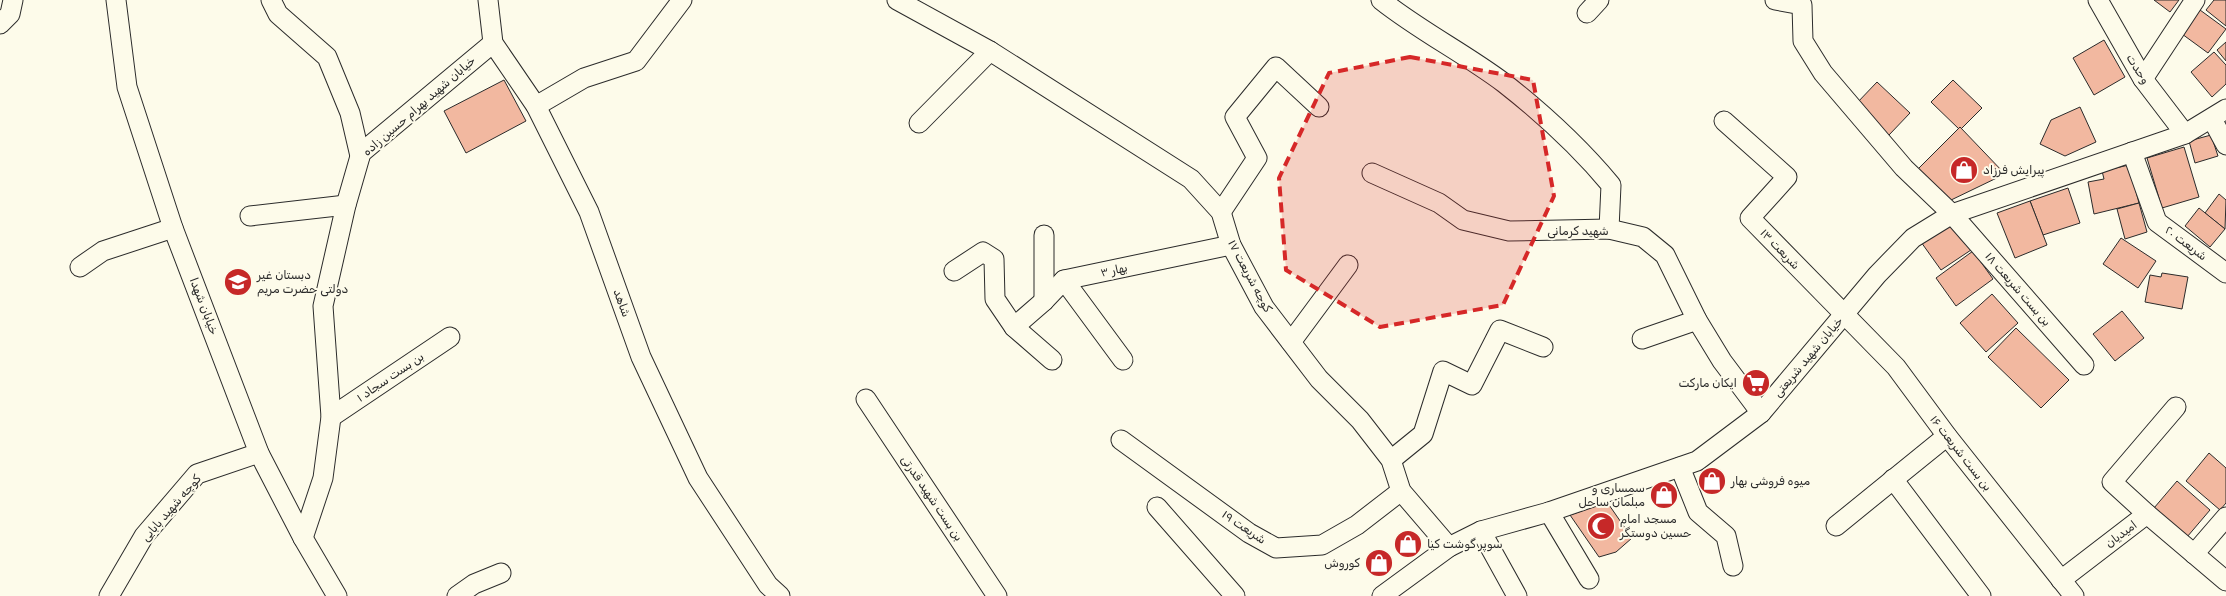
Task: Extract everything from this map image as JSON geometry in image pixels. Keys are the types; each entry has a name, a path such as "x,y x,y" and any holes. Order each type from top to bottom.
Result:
{"street":[{"path":"0,24 10,14 14,0"},
{"name":"خیابان شهدا","path":"116,0 127,87 173,228 259,452 303,538 336,596"},
{"path":"271,0 278,14 327,56 350,113 360,156"},
{"name":"شاهد","path":"488,0 493,43 536,106 589,212 641,357 698,478 768,585 780,596"},
{"path":"536,106 584,78 636,61 682,0"},
{"name":"کوچه شریعت ۱۷","path":"897,0 990,51 1191,179 1221,212 1231,245 1264,307 1319,379 1360,420 1391,460 1401,491 1449,547"},
{"path":"1381,0 1405,19 1503,83 1588,157 1611,185 1609,229"},
{"name":"بن بست شریعت ۱۸","path":"1774,0 1802,5 1803,41 1824,73 1904,168 1952,214 2084,365"},
{"name":"وحدت","path":"2098,0 2143,79 2185,134"},
{"path":"2143,79 2195,0"},
{"name":"خیابان شهید بهرام حسین زاده","path":"303,538 323,478 331,417 323,306 346,205 360,156 368,147 493,43"},
{"path":"919,123 990,51"},
{"path":"1221,212 1256,158 1236,117 1276,67 1319,107"},
{"path":"2219,114 2226,144"},
{"name":"خیابان شهید شریعتی","path":"1382,596 1449,547 1481,531 1549,512 1697,461 1761,413 1877,274 1913,238 1952,214 2185,134 2219,114"},
{"name":"شریعت ۱۳","path":"1724,121 1787,177 1750,218 1844,314"},
{"name":"شریعت ۲۰","path":"2132,152 2158,222 2226,274"},
{"name":"شهید کرمانی","path":"1372,173 1439,202 1463,220 1500,229 1509,231 1609,229 1643,237 1665,255 1697,320 1722,361 1761,413"},
{"path":"250,216 346,205"},
{"path":"80,267 103,251 173,228"},
{"path":"1044,234 1044,301"},
{"name":"بهار ۳","path":"1064,280 1231,245"},
{"path":"954,271 983,252 994,259 995,299 1014,327 1052,360"},
{"path":"1291,342 1348,264"},
{"path":"1014,327 1044,301 1064,280 1123,360"},
{"name":"بن بست شریعت ۱۶","path":"1844,314 1896,367 1947,436 2074,596"},
{"path":"1642,339 1697,320"},
{"path":"1391,460 1424,434 1443,371 1472,385 1500,330 1543,348"},
{"name":"بن بست سجاد ۱","path":"331,417 450,337"},
{"name":"بن بست شهید قدرتی","path":"866,399 997,596"},
{"path":"2147,514 2112,482 2176,407"},
{"path":"1836,526 1947,436"},
{"name":"شریعت ۱۹","path":"1121,440 1249,533 1276,548 1322,545 1357,524 1401,491"},
{"name":"کوچه شهید بابایی","path":"108,596 144,536 197,474 259,452"},
{"path":"1680,467 1698,512 1726,536 1733,566"},
{"path":"1893,480 1981,596"},
{"path":"1156,507 1235,596"},
{"path":"1549,512 1589,579"},
{"name":"امیدیان","path":"2061,580 2147,514 2226,581"},
{"path":"2194,554 2226,517"},
{"path":"1481,531 1516,596"},
{"path":"457,596 474,584 501,573"}],"highlighted area":[{"path":"1410,57 1533,80 1554,196 1503,305 1380,327 1286,270 1279,178 1329,73"}],"building":[{"path":"2154,0 2179,0 2170,12"},
{"path":"2214,0 2226,0 2226,26 2206,10"},
{"path":"2200,10 2226,29 2208,53 2182,34"},
{"path":"2104,40 2125,77 2094,95 2073,58"},
{"path":"2226,42 2226,61 2217,50"},
{"path":"2214,52 2226,65 2226,84 2212,97 2191,72"},
{"path":"504,80 526,121 466,153 444,111"},
{"path":"1953,80 1982,108 1960,130 1931,102"},
{"path":"1877,82 1910,113 1889,135 1856,104"},
{"path":"2080,107 2096,142 2065,156 2040,144 2051,120"},
{"path":"1960,127 2005,174 1949,201 1918,169"},
{"path":"2211,135 2218,156 2195,163 2189,141"},
{"path":"2184,147 2199,197 2162,208 2147,158"},
{"path":"2129,165 2139,203 2094,214 2088,182 2104,179 2102,171"},
{"path":"2068,188 2080,223 2043,235 2030,201"},
{"path":"2219,194 2226,200 2225,229 2205,213"},
{"path":"2030,201 2047,245 2015,258 1997,213"},
{"path":"2139,203 2147,232 2125,239 2117,209"},
{"path":"2199,208 2225,229 2210,247 2185,226"},
{"path":"1951,221 1971,250 1941,270 1921,242"},
{"path":"2121,238 2156,261 2138,288 2103,264"},
{"path":"1973,251 1993,279 1956,306 1936,278"},
{"path":"2162,273 2188,277 2182,309 2145,302 2150,275 2161,277"},
{"path":"1992,294 2018,323 1986,352 1960,323"},
{"path":"2122,311 2144,338 2115,361 2093,334"},
{"path":"2016,328 2069,380 2041,408 1988,357"},
{"path":"2209,453 2226,468 2226,503 2220,510 2186,481"},
{"path":"2177,481 2210,510 2187,537 2154,508"},
{"name":"مسجد امام حسین دوستگر","path":"1607,502 1632,538 1616,552 1599,557 1570,515"}],"place":[{"name":"پیرایش فرزاد","path":"1964,170"},
{"name":"دبستان غیر دولتی حضرت مریم","path":"238,282"},
{"name":"ایکان مارکت","path":"1756,383"},
{"name":"میوه فروشی بهار","path":"1712,481"},
{"name":"سمساری و مبلمان ساحل","path":"1664,495"},
{"name":"مسجد امام حسین دوستگر","path":"1601,526"},
{"name":"سوپر گوشت کیا","path":"1408,544"},
{"name":"کوروش","path":"1379,563"}]}
